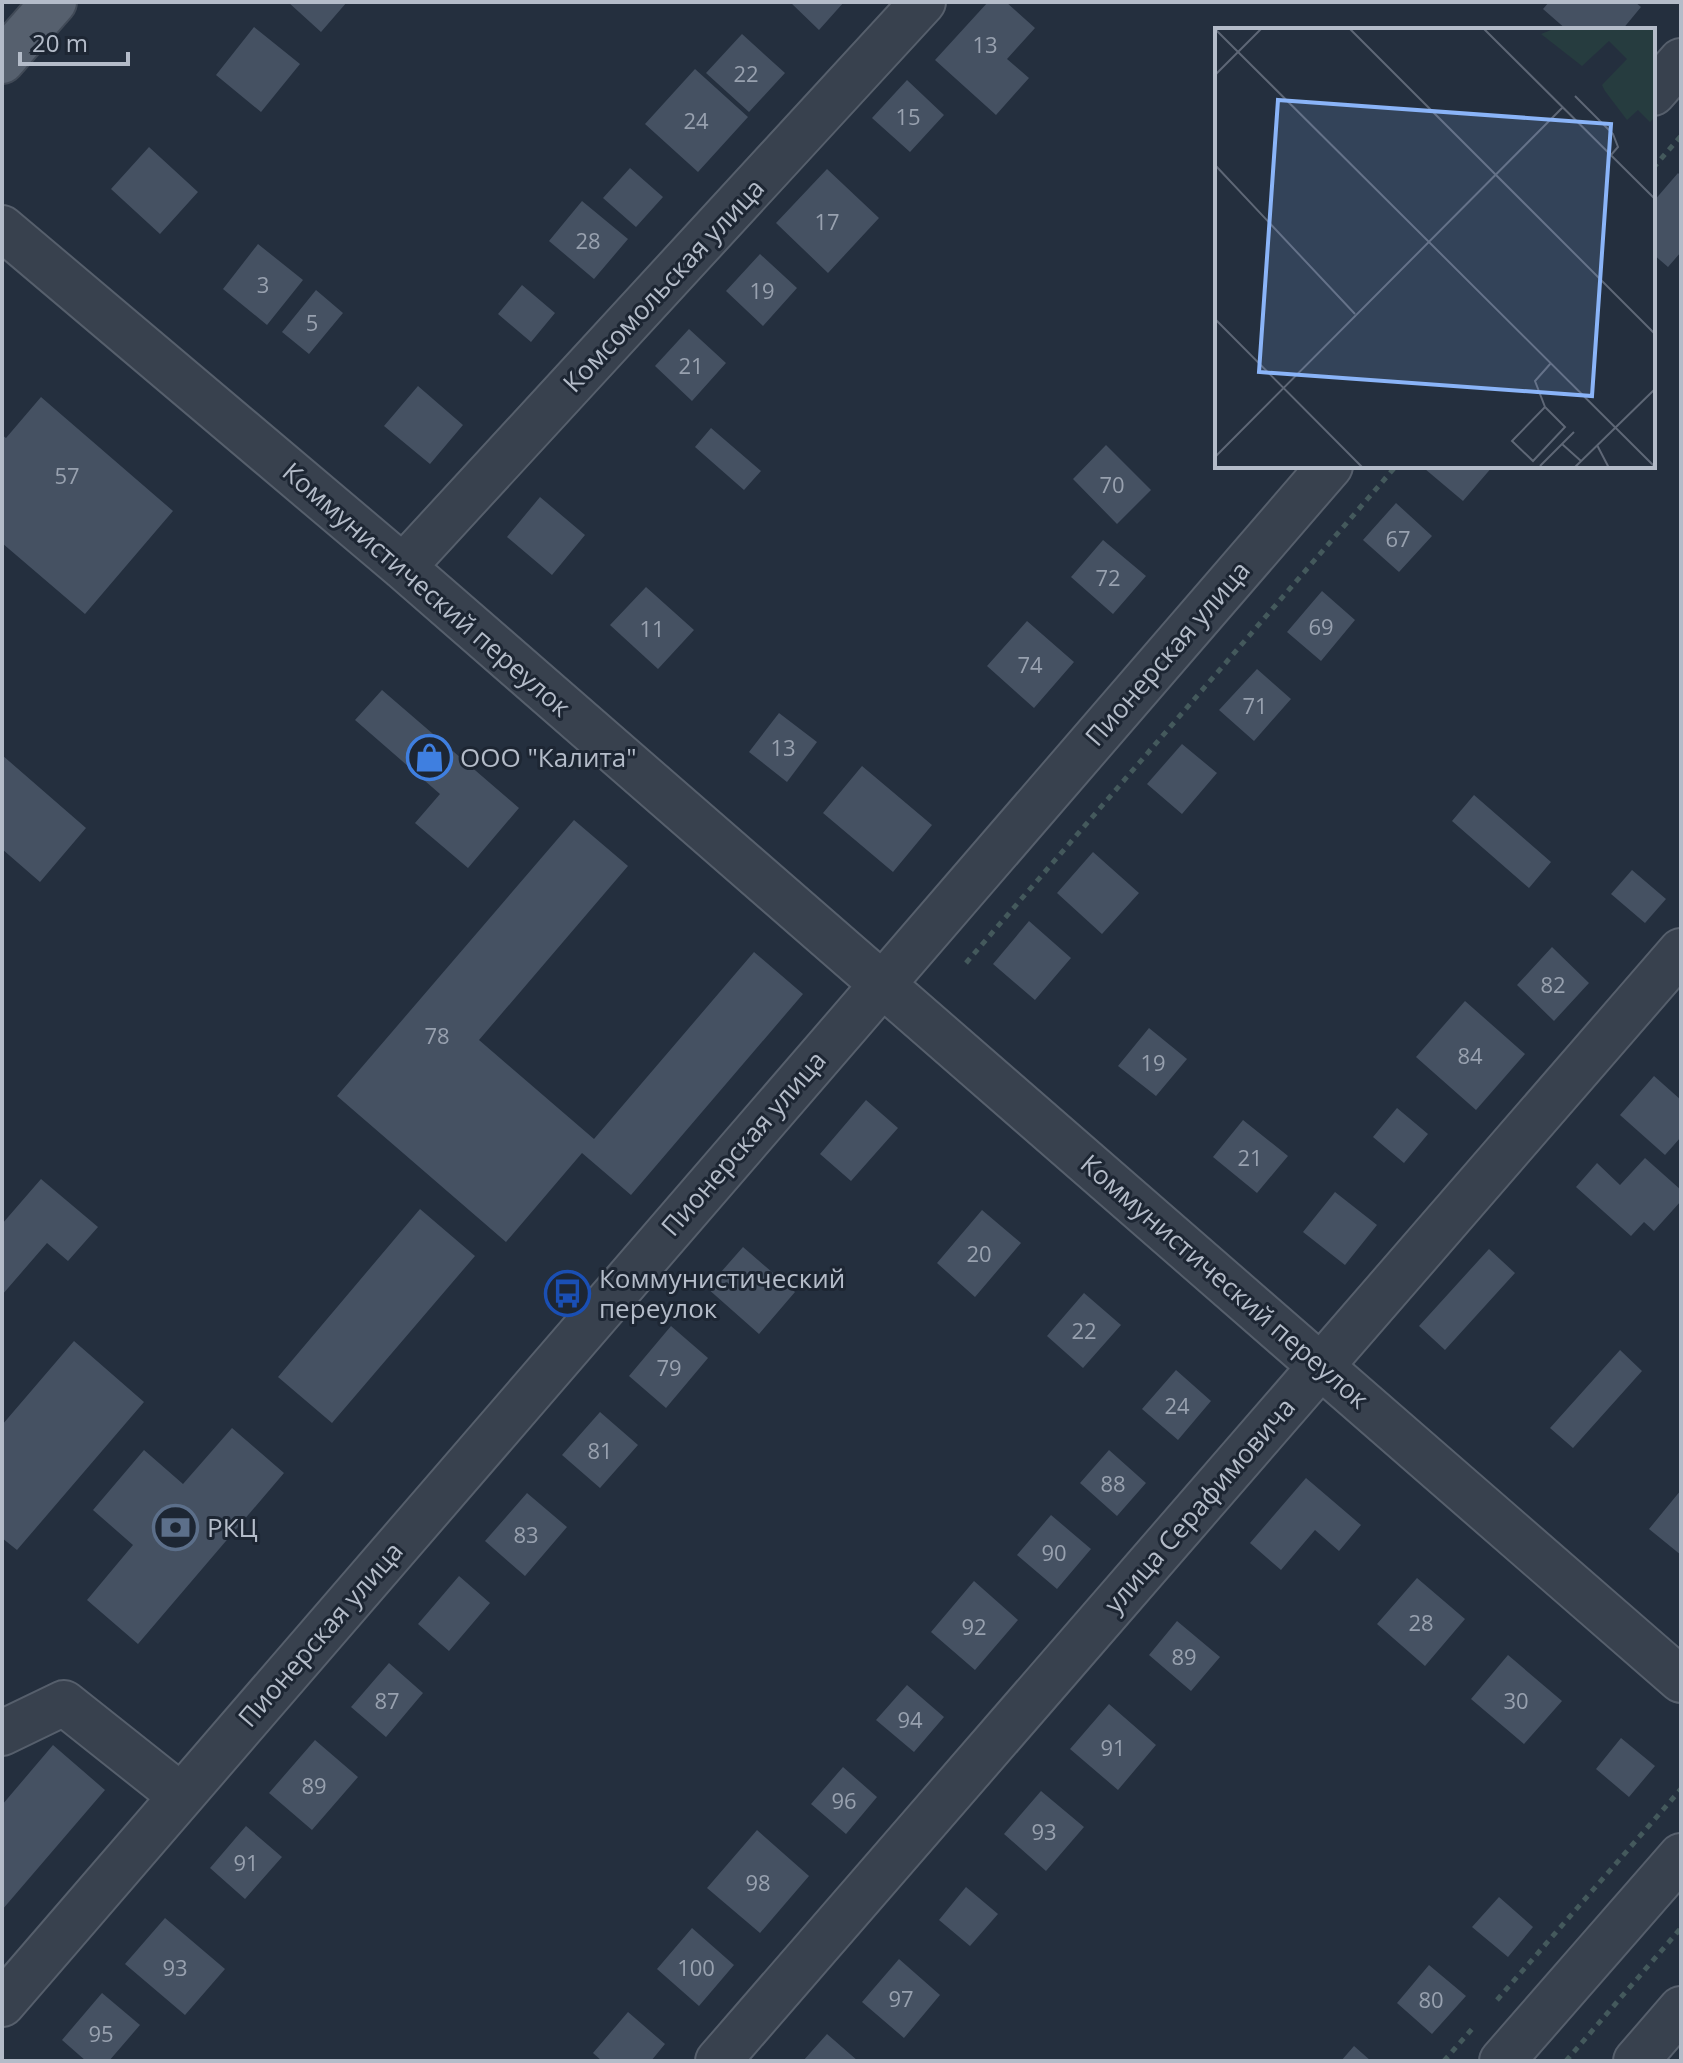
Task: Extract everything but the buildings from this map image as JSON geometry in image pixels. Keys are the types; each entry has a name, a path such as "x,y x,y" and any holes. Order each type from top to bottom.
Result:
{"main road":[{"path":"2,61 54,2"}],"street":[{"name":"Комсомольская улица","path":"403,567 923,2"},
{"path":"1655,91 1681,61"},
{"name":"Коммунистический переулок","path":"2,228 403,567 1681,1680"},
{"name":"Пионерская улица","path":"2,2004 1328,468"},
{"name":"улица Серафимовича","path":"718,2061 1681,951"},
{"path":"2,1733 64,1703 181,1796"},
{"path":"1502,2061 1681,1856"},
{"path":"1636,2061 1681,2009"}],"path":[{"path":"1655,166 1681,136"},
{"path":"966,963 1394,468"},
{"path":"1496,2002 1681,1789"},
{"path":"1566,2061 1681,1928"},
{"path":"1444,2061 1475,2025"}],"place":[{"name":"ООО \"Калита\"","path":"429,757"},
{"name":"Коммунистический переулок","path":"568,1293"},
{"name":"РКЦ","path":"176,1527"}]}
